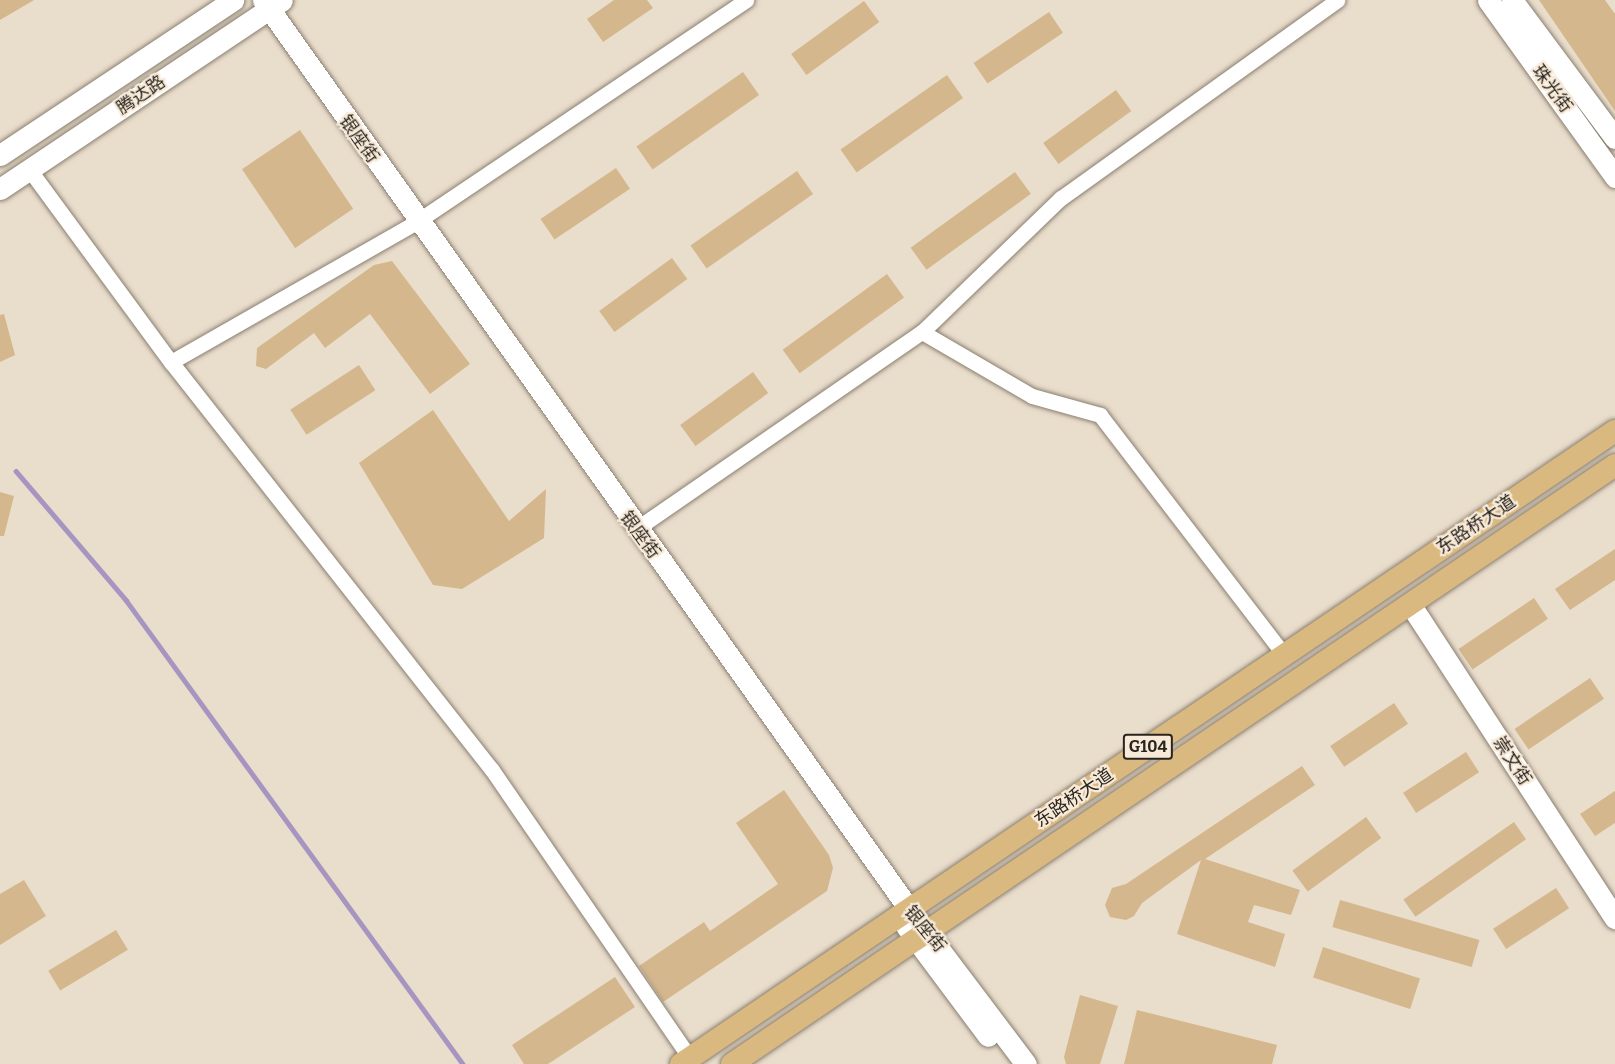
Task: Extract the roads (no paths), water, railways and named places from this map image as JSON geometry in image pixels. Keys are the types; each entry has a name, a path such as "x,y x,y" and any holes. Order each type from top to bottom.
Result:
{"main road":[{"name":"腾达路","path":"0,155 233,0"},
{"name":"珠光街","path":"1488,0 1615,177"},
{"name":"珠光街","path":"1512,0 1615,138"},
{"name":"腾达路","path":"0,189 263,5"},
{"path":"263,5 410,225 904,913"},
{"name":"银座街","path":"410,225 636,529 904,913 1026,1064"},
{"name":"东路桥大道","path":"686,1061 1615,431"},
{"name":"东路桥大道","path":"732,1064 1615,465"},
{"name":"崇文街","path":"1410,604 1615,918"},
{"path":"922,935 1009,1064"}],"street":[{"path":"171,362 410,225 746,0"},
{"path":"636,529 922,332 1061,198 1338,0"},
{"path":"29,169 171,362 492,770 686,1061"},
{"path":"922,332 1032,396 1100,415 1284,656"}],"waterway":[{"path":"16,471 126,600 463,1064"}]}
